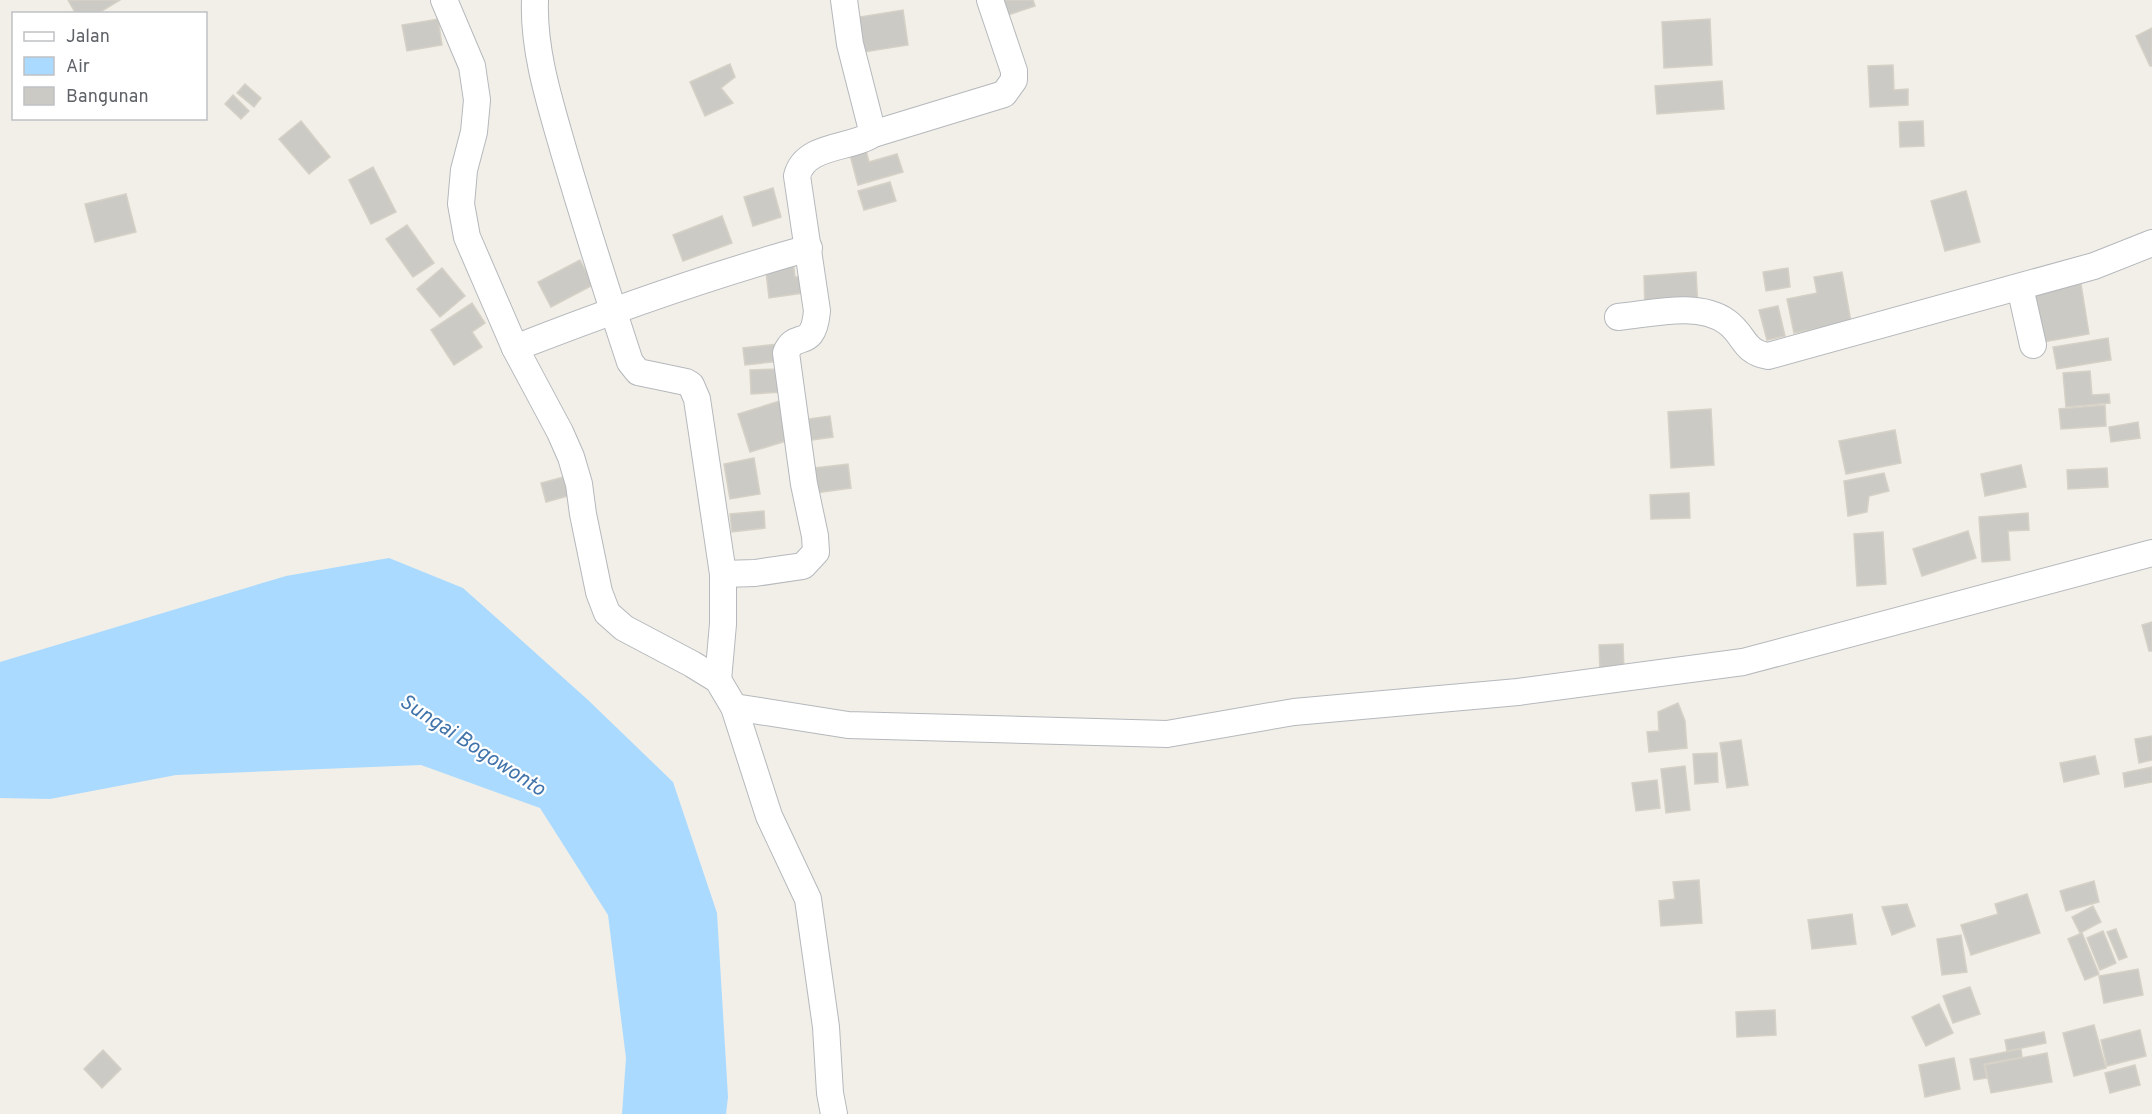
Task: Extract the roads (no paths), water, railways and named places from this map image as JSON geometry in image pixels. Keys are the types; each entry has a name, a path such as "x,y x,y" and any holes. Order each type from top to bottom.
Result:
{"street":[{"path":"444,0 472,66 477,100 474,132 464,170 461,204 467,237 515,348 572,457 599,592 607,613 624,628 693,664 718,680 734,707 769,816 808,899 826,1027 830,1093 834,1114"},
{"path":"535,0 534,19 537,45 554,118 589,238 634,368 638,372 686,382 694,390 723,574 723,624 718,680"},
{"path":"844,0 850,44 873,134"},
{"path":"723,574 755,573 802,566 816,552 786,353 793,343 810,337 815,327 817,311 809,248 800,204 797,176 799,168 818,153 1004,93 1011,87 1014,71 990,0"},
{"path":"1618,317 1692,310 1710,312 1738,331 1748,348 1756,354 1768,356 2094,266 2152,243"},
{"path":"515,348 613,310 726,271 809,248"},
{"path":"2020,287 2032,345"},
{"path":"734,707 848,725 1167,734 1294,712 1518,692 1743,662 2152,553"}],"water":[{"name":"Sungai Bogowonto","path":"389,558 463,588 588,700 673,782 717,913 728,1097 726,1114 622,1114 626,1058 608,915 540,808 421,765 176,775 50,799 0,798 0,662 286,576"}]}
